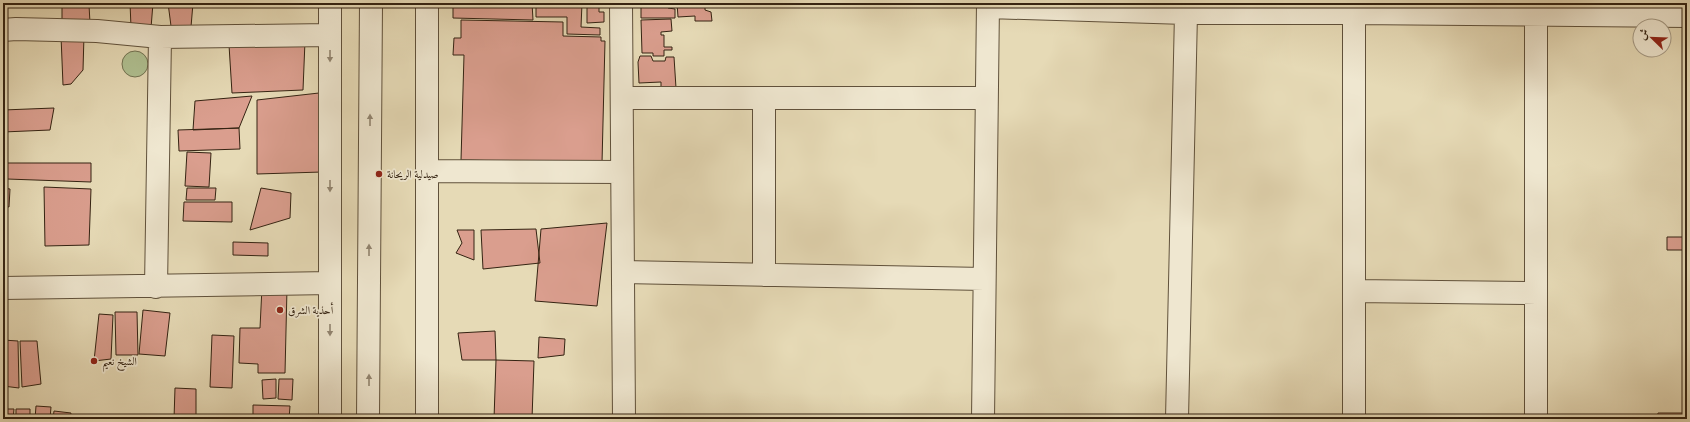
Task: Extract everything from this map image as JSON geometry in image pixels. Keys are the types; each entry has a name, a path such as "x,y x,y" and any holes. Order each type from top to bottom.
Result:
{"street":[{"path":"330,3 330,419"},
{"path":"368,419 371,3"},
{"path":"427,3 427,419"},
{"path":"621,3 624,419"},
{"path":"983,419 988,5 1186,13 1282,8 1354,13 1687,16"},
{"path":"1177,419 1186,13"},
{"path":"1354,13 1354,419"},
{"path":"1536,15 1536,419"},
{"path":"3,30 97,31 160,37 330,35"},
{"path":"156,287 160,37"},
{"path":"622,98 986,98"},
{"path":"764,98 764,275"},
{"path":"427,171 622,172"},
{"path":"623,272 984,279"},
{"path":"3,288 156,287 330,283"},
{"path":"1354,291 1536,293"}],"green space":[{"path":"135,51 144,55 148,64 144,73 135,77 126,73 122,64 126,55"}],"building":[{"path":"3,3 19,3 4,5"},
{"path":"62,3 130,3 89,5 90,23 62,20"},
{"path":"130,3 153,3 151,28 131,27"},
{"path":"168,3 193,3 191,27 171,26"},
{"path":"453,3 532,3 533,20 453,18"},
{"path":"582,3 581,27 600,28 600,35 567,34 567,17 536,17 536,4"},
{"path":"641,3 669,3 668,8 675,9 675,18 641,18"},
{"path":"677,3 705,3 705,10 711,12 712,21 695,21 695,16 678,17"},
{"path":"587,7 599,7 599,12 604,12 604,22 587,23"},
{"path":"671,19 672,31 661,32 661,35 664,35 664,47 672,47 672,50 664,50 664,56 653,56 653,53 642,53 641,20"},
{"path":"461,20 563,22 563,36 601,37 601,41 605,41 602,163 461,160 464,55 453,55 454,38 461,38"},
{"path":"84,35 83,70 71,84 63,85 61,36"},
{"path":"305,41 303,90 232,93 229,45"},
{"path":"640,56 651,56 653,61 665,61 666,57 674,57 676,88 661,89 661,82 639,83 638,62"},
{"path":"319,93 322,172 257,174 257,100"},
{"path":"252,96 239,128 193,130 195,101"},
{"path":"54,108 50,130 3,132 3,110"},
{"path":"239,128 240,149 179,151 178,130"},
{"path":"187,152 211,153 209,187 185,186"},
{"path":"4,163 91,163 91,182 7,179"},
{"path":"44,187 91,189 89,245 45,246"},
{"path":"3,188 10,189 9,207 3,206"},
{"path":"187,188 216,188 215,200 186,200"},
{"path":"261,188 291,193 290,218 250,230"},
{"path":"184,202 232,202 232,222 183,221"},
{"path":"607,223 597,306 535,301 541,229"},
{"path":"536,229 540,263 483,269 481,230"},
{"path":"457,230 474,230 474,260 456,253 462,243"},
{"path":"1667,237 1687,237 1687,250 1667,250"},
{"path":"233,242 268,243 268,256 233,255"},
{"path":"262,287 287,288 285,373 258,373 258,364 239,363 240,328 260,328"},
{"path":"143,310 170,313 165,356 139,354"},
{"path":"115,312 137,312 138,355 116,355"},
{"path":"99,314 113,315 111,359 94,361"},
{"path":"495,331 496,360 462,360 458,333"},
{"path":"212,335 234,336 232,388 210,387"},
{"path":"539,337 565,339 564,355 538,358"},
{"path":"3,340 18,341 19,388 3,386"},
{"path":"20,341 37,341 41,384 22,387"},
{"path":"496,360 534,361 532,419 494,419"},
{"path":"276,379 276,398 263,399 262,380"},
{"path":"279,379 293,379 292,400 278,399"},
{"path":"175,388 196,389 196,419 174,419"},
{"path":"253,405 290,406 289,419 253,419"},
{"path":"36,406 51,407 50,419 35,419"},
{"path":"3,409 14,409 13,419 3,419"},
{"path":"16,409 30,409 30,419 16,419"},
{"path":"54,411 71,413 70,419 53,419"},
{"path":"1658,413 1687,413 1687,419 1657,419"}],"place":[{"name":"صيدلية الريحانة","path":"379,174"},
{"name":"أحذية الشرق","path":"280,310"},
{"name":"الشيخ نعيم","path":"94,361"}]}
